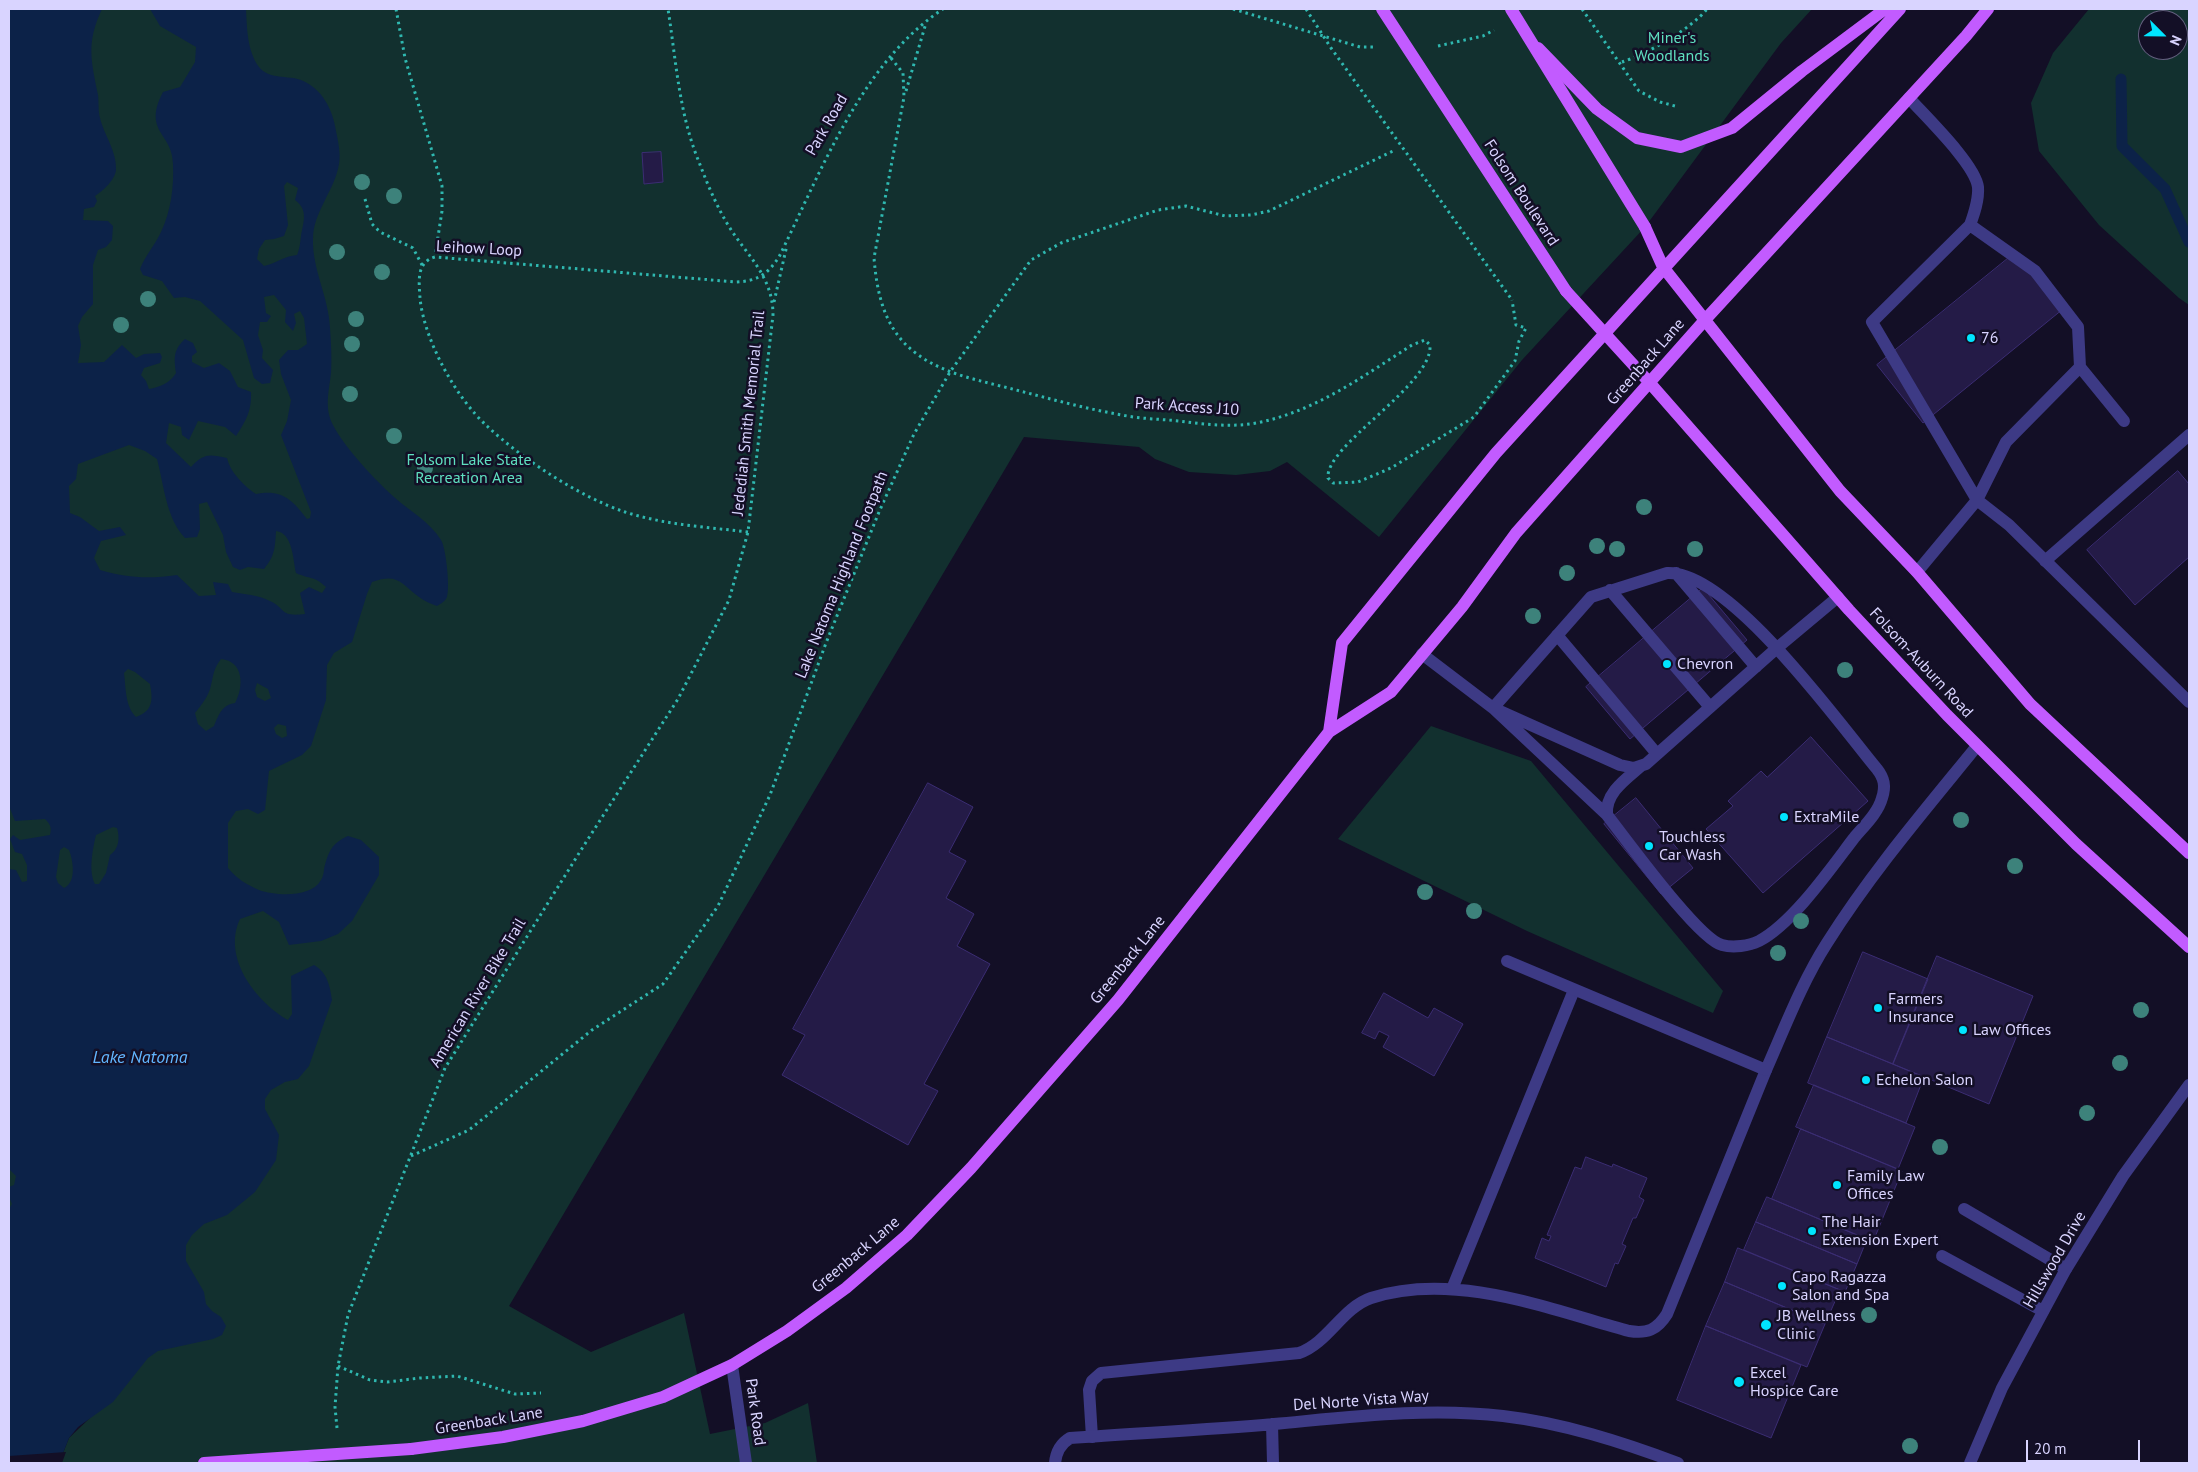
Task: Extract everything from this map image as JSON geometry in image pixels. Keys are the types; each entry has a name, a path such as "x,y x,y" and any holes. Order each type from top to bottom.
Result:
{"main road":[{"name":"Folsom Boulevard","path":"1382,9 1566,291 1603,334 1649,382"},
{"path":"1511,9 1646,227 1664,267 1704,321 1840,491 1917,572 2030,704 2189,853"},
{"path":"1532,41 1597,109 1636,138 1681,147 1732,128 1802,70 1885,9"},
{"name":"Greenback Lane","path":"1329,732 1342,643 1496,453 1900,9"},
{"name":"Greenback Lane","path":"204,1463 411,1449 503,1437 583,1421 664,1397 732,1365 787,1331 846,1288 907,1235 971,1168 1118,1000 1329,732 1390,692 1462,607 1516,533 1649,382 1966,36 1988,9"},
{"name":"Folsom-Auburn Road","path":"1649,382 1838,597 1977,746 2076,844 2189,947"}],"street":[{"path":"1909,98 1970,167 1978,187 1975,210 1970,225 1872,322 1976,500 2009,525 2188,702"},
{"path":"1970,225 2035,271 2078,327 2080,367 2124,421"},
{"path":"1917,572 1976,500 2006,442 2080,367"},
{"path":"2045,561 2189,435"},
{"path":"1422,654 1493,708 1607,815 1680,907 1715,942 1732,946 1758,941 1785,921 1817,886 1878,807 1882,797 1884,784 1882,776 1776,648 1732,604 1692,578 1676,573 1667,573 1596,594 1587,601 1493,708"},
{"path":"1676,573 1756,666"},
{"path":"1610,590 1710,707"},
{"path":"1607,815 1608,800 1614,791 1776,648 1838,597"},
{"path":"1557,635 1657,754"},
{"path":"1493,708 1620,765 1628,768 1641,766"},
{"path":"1092,1437 1089,1390 1092,1381 1101,1373 1299,1353 1315,1344 1355,1307 1370,1298 1397,1292 1452,1289 1511,1299 1629,1331 1644,1332 1657,1327 1666,1314 1766,1070 1810,972 1826,943 1880,866 1977,746"},
{"path":"1507,961 1766,1070"},
{"path":"1452,1289 1574,990"},
{"name":"Hillswood Drive","path":"1970,1463 2002,1388 2066,1270 2123,1176 2189,1085"},
{"path":"1964,1209 2066,1270"},
{"path":"1942,1256 2043,1310"},
{"name":"Park Road","path":"732,1365 746,1463"},
{"name":"Del Norte Vista Way","path":"1055,1463 1057,1452 1067,1440 1356,1416 1441,1413 1504,1416 1555,1425 1641,1449 1678,1463"},
{"path":"1272,1424 1273,1463"}],"path":[{"path":"396,9 405,58 442,186 442,212 435,257"},
{"name":"Jedediah Smith Memorial Trail","path":"668,9 688,133 715,202 764,276 769,287 773,306 748,532 728,600"},
{"name":"Park Road","path":"764,276 779,257 838,132 891,58 909,37 944,9"},
{"path":"1233,9 1312,33"},
{"name":"Park Access J10","path":"891,58 903,73 904,97 874,258 876,281 883,312 897,334 917,354 950,372 1123,416 1204,424 1249,424 1281,417 1311,405 1341,390 1412,345 1425,340 1430,345 1431,354 1418,375 1339,455 1328,472 1328,478 1333,483 1358,482 1391,468 1474,417 1514,361 1519,342 1526,328 1516,326 1512,300 1331,48 1306,9"},
{"path":"1582,9 1639,91 1660,102 1675,106"},
{"path":"1622,62 1637,57 1697,21 1706,9"},
{"path":"904,97 926,22"},
{"name":"Lake Natoma Highland Footpath","path":"411,1156 469,1130 592,1030 663,984 712,914 770,795 826,643 879,512 914,434 950,372 1030,260 1061,243 1158,210 1186,206 1225,216 1251,215 1269,211 1393,151"},
{"path":"366,199 372,224 380,232 412,248 422,265"},
{"path":"773,306 789,237"},
{"name":"Leihow Loop","path":"748,532 650,519 597,501 529,459 487,426 458,391 438,358 426,326 419,282 422,265 427,259 435,257 736,282 752,281 764,276"},
{"name":"American River Bike Trail","path":"337,1435 335,1406 338,1366 348,1314 445,1068 580,850 678,699 728,600"},
{"path":"338,1366 370,1380 387,1382 457,1376 515,1394 541,1393"}],"green space":[{"name":"Folsom Lake State Recreation Area","path":"9,9 1812,9 1781,43 1645,227 1522,360 1379,537 1287,462 1270,471 1236,475 1189,472 1155,459 1139,447 1024,437 509,1306 591,1352 684,1313 710,1434 765,1423 808,1403 817,1463 59,1463 69,1438 90,1418 9,1425"},
{"path":"2089,9 2189,9 2189,305 2099,225 2039,151 2031,103 2053,53"},
{"path":"1431,726 1531,761 1723,991 1713,1013 1527,931 1338,839"}],"water":[{"name":"Lake Natoma","path":"9,9 102,9 94,32 91,52 98,95 99,115 114,156 116,170 111,181 95,196 97,201 94,207 84,209 83,220 108,221 113,226 112,240 106,247 98,250 93,265 93,304 82,317 78,326 81,345 78,363 104,362 122,345 136,358 144,354 160,353 162,357 160,363 144,368 141,375 149,389 161,386 171,379 176,373 175,359 178,347 185,339 193,343 197,352 192,356 192,362 204,368 219,363 230,371 238,387 251,392 249,410 236,436 225,427 198,421 189,440 182,435 181,427 169,423 166,443 191,467 207,456 227,458 234,473 251,491 256,494 272,493 285,497 307,519 310,518 311,512 281,435 287,421 291,400 281,374 279,360 288,350 298,350 307,344 304,318 300,311 294,314 296,323 293,331 285,322 286,310 274,295 264,297 266,313 271,316 267,322 260,322 258,335 263,350 262,358 273,370 270,383 262,384 254,378 243,340 200,301 185,297 174,298 162,281 143,275 140,269 159,237 169,207 172,190 172,154 157,124 157,105 163,92 180,87 195,62 196,47 160,26 150,9 246,9 250,47 259,67 273,76 301,80 315,88 329,108 334,123 340,156 339,164 337,174 316,220 313,239 315,261 329,317 331,373 328,406 330,419 352,453 370,473 394,497 425,522 441,540 445,551 448,588 445,600 437,606 421,598 393,579 381,579 372,582 352,642 334,653 327,665 326,700 311,746 302,755 269,771 265,810 258,814 248,809 236,811 228,823 228,868 242,881 259,890 274,894 293,894 301,893 316,886 322,879 327,858 334,845 348,836 361,840 379,857 379,875 352,921 338,934 321,941 289,945 279,922 263,911 240,919 236,933 235,948 239,963 245,977 264,1002 288,1020 292,1014 291,976 314,965 325,975 332,1000 309,1066 298,1079 285,1082 271,1090 265,1099 265,1109 279,1135 276,1160 255,1192 227,1215 204,1224 192,1235 186,1245 186,1261 204,1292 206,1304 221,1317 226,1326 222,1335 213,1339 158,1351 148,1358 113,1402 78,1427 69,1438 59,1463 9,1463 9,1209 12,1204 9,1197 9,1187 14,1185 16,1176 9,1169 9,869 16,870 22,882 27,881 27,865 22,854 15,852 10,839 13,835 20,840 50,835 51,830 45,819 15,821 9,806","holes":["287,182 298,188 295,200 304,212 299,250 297,255 264,266 257,259 259,249 265,240 284,236 288,225 284,186","129,445 145,451 157,459 170,511 185,538 197,537 200,529 199,504 207,502 223,535 226,552 233,567 240,570 248,567 264,569 274,551 276,531 282,533 289,542 296,573 315,579 326,587 322,593 309,587 300,593 305,614 297,615 284,612 275,604 265,599 232,592 228,584 213,582 216,595 199,596 177,575 138,577 100,570 94,558 101,541 126,535 120,527 99,531 80,517 70,513 69,486 76,479 78,464","221,659 234,664 240,676 240,690 235,703 224,708 214,726 206,731 198,724 195,713 209,693 216,666","128,669 150,684 151,700 146,712 136,717 132,713 126,691 124,673","257,683 268,689 271,698 265,701 257,697 255,690","278,724 286,726 287,736 282,738 276,734 274,728","113,827 117,828 117,846 110,855 106,873 99,884 95,884 93,879 92,859 96,835","64,847 69,850 73,865 71,881 64,888 58,883 56,877 60,850"]}],"pier":[{"path":"66,1452 62,1463 9,1463 9,1456"}],"building":[{"path":"661,152 663,182 644,184 642,153"},
{"path":"2016,252 2063,309 1923,423 1877,365"},
{"path":"2178,471 2189,484 2189,557 2135,605 2087,550"},
{"name":"Chevron","path":"1703,588 1747,640 1630,739 1586,687"},
{"name":"ExtraMile","path":"1811,737 1868,801 1763,893 1706,829 1733,806 1728,801 1761,771 1767,777"},
{"path":"928,783 973,807 949,852 966,861 946,898 974,914 957,946 990,964 924,1084 938,1091 908,1145 782,1075 805,1035 793,1029"},
{"name":"Touchless Car Wash","path":"1636,798 1693,868 1661,894 1604,824"},
{"name":"Farmers Insurance","path":"1863,952 1928,979 1893,1064 1827,1037"},
{"name":"Law Offices","path":"1937,956 2033,996 1989,1104 1893,1064"},
{"path":"1384,993 1428,1018 1434,1008 1463,1024 1434,1076 1383,1047 1389,1036 1379,1031 1375,1039 1362,1033"},
{"name":"Echelon Salon","path":"1827,1037 1924,1077 1906,1123 1808,1083"},
{"path":"1814,1085 1915,1127 1898,1169 1796,1127"},
{"name":"Family Law Offices","path":"1801,1129 1902,1171 1873,1242 1772,1199"},
{"path":"1586,1157 1612,1167 1613,1164 1647,1178 1639,1197 1644,1200 1636,1218 1633,1218 1622,1244 1626,1246 1618,1264 1615,1263 1606,1287 1535,1258 1542,1238 1549,1241 1551,1236 1547,1235 1575,1167 1581,1169"},
{"name":"The Hair Extension Expert","path":"1767,1197 1867,1239 1857,1264 1756,1222"},
{"path":"1756,1222 1857,1264 1845,1292 1744,1250"},
{"name":"Capo Ragazza Salon and Spa","path":"1738,1248 1840,1290 1825,1324 1725,1282"},
{"name":"JB Wellness Clinic","path":"1725,1282 1825,1324 1807,1367 1706,1326"},
{"name":"Excel Hospice Care","path":"1706,1326 1801,1365 1771,1438 1677,1400"}],"waterway":[{"path":"2121,79 2122,146 2165,189 2189,242"}],"place":[{"name":"76","path":"1971,338"},
{"name":"Chevron","path":"1667,664"},
{"name":"ExtraMile","path":"1784,817"},
{"name":"Touchless Car Wash","path":"1649,846"},
{"name":"Farmers Insurance","path":"1878,1008"},
{"name":"Law Offices","path":"1963,1030"},
{"name":"Echelon Salon","path":"1866,1080"},
{"name":"Family Law Offices","path":"1837,1185"},
{"name":"The Hair Extension Expert","path":"1812,1231"},
{"name":"Capo Ragazza Salon and Spa","path":"1782,1286"},
{"name":"JB Wellness Clinic","path":"1766,1325"},
{"name":"Excel Hospice Care","path":"1739,1382"}],"park label":[{"name":"Miner's Woodlands","path":"1672,47"}]}
